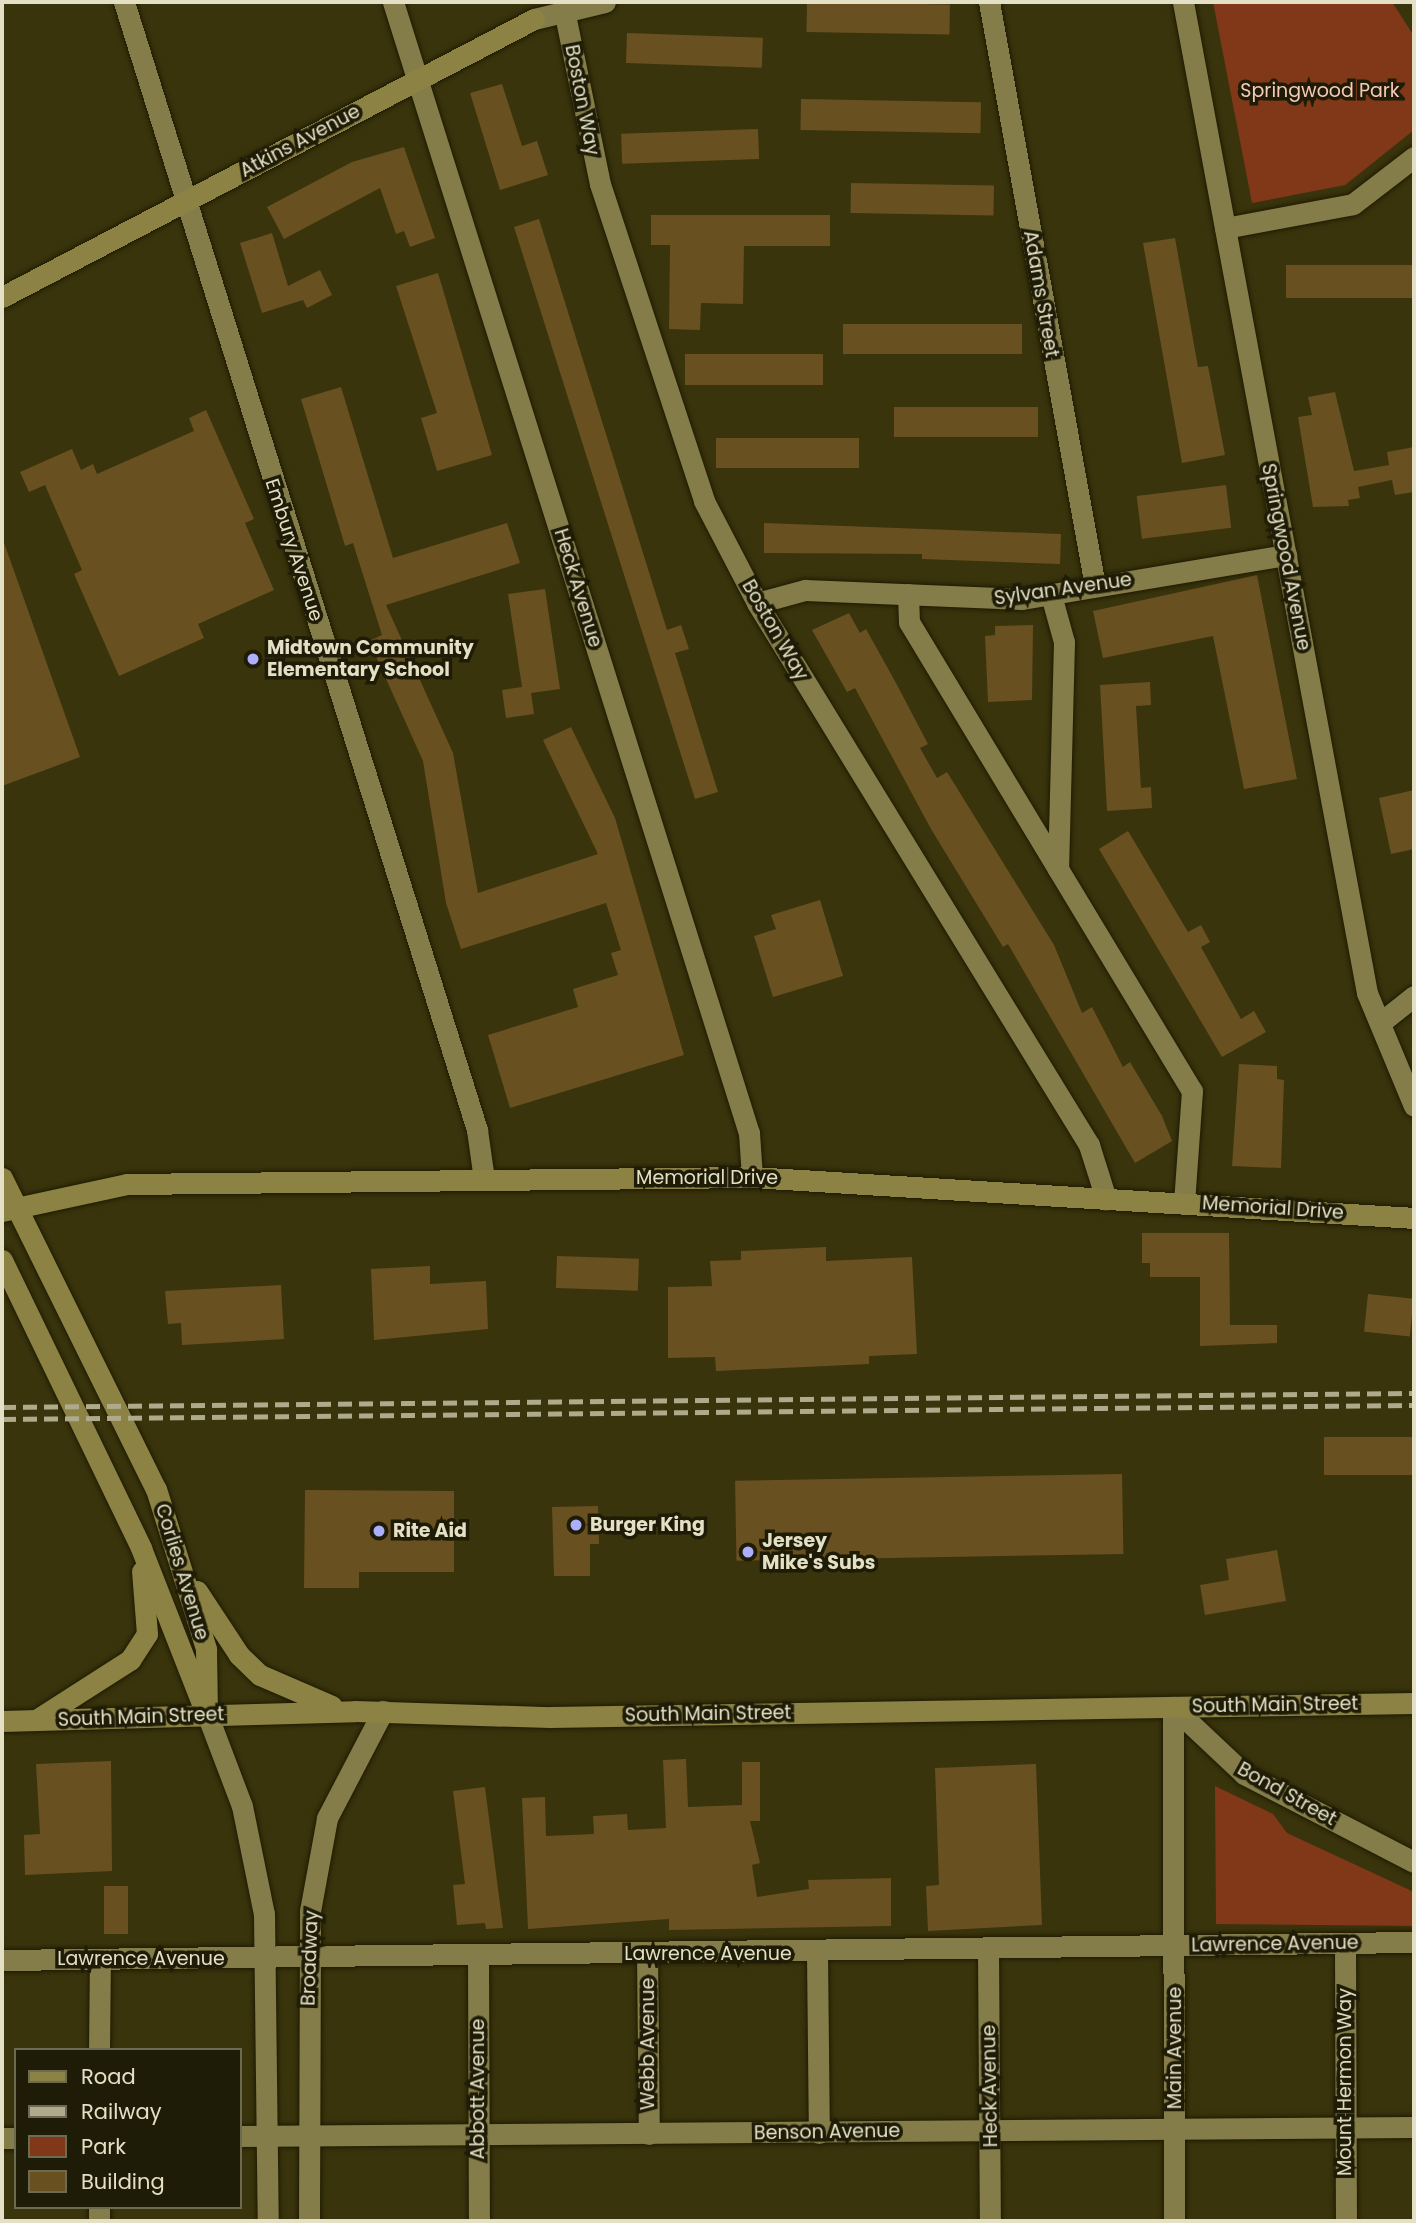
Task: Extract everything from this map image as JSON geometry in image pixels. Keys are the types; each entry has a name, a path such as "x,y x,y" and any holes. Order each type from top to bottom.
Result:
{"main road":[{"name":"Atkins Avenue","path":"2,296 534,19"},
{"name":"Memorial Drive","path":"9,1209 127,1184 752,1177 1414,1218"},
{"name":"Corlies Avenue","path":"2,1178 9,1209 119,1407 185,1571 206,1649 207,1714"},
{"name":"Corlies Avenue","path":"2,1259 141,1548 207,1714"},
{"path":"34,1721 130,1660 147,1634 141,1548"},
{"path":"185,1571 239,1656 260,1675 320,1704 355,1711"},
{"name":"South Main Street","path":"2,1721 355,1711 550,1717 1414,1703"}],"street":[{"name":"Embury Avenue","path":"124,2 184,202 477,1130 484,1179"},
{"name":"Heck Avenue","path":"394,2 750,1133 752,1177"},
{"name":"Atkins Avenue","path":"534,19 605,2"},
{"name":"Adams Street","path":"989,2 1095,586"},
{"name":"Springwood Avenue","path":"1183,2 1367,993 1414,1105"},
{"name":"Boston Way","path":"564,10 600,184 682,443 704,501 757,603 1088,1145 1106,1199"},
{"path":"1225,228 1353,204 1414,158"},
{"name":"Sylvan Avenue","path":"757,603 805,590 985,600 1051,595 1286,555"},
{"path":"908,594 909,622 1192,1091 1184,1202"},
{"path":"1051,595 1064,642 1058,869"},
{"path":"1380,1023 1414,996"},
{"name":"Bond Street","path":"1173,1706 1244,1774 1414,1862"},
{"name":"Main Avenue","path":"1173,1706 1174,2221"},
{"name":"Broadway","path":"309,2221 308,1957 327,1818 383,1711"},
{"path":"207,1714 242,1807 268,1953 268,2221"},
{"name":"Lawrence Avenue","path":"2,1960 268,1953 308,1957 817,1953 1414,1942"},
{"name":"Mount Hermon Way","path":"1345,1943 1346,2221"},
{"name":"Heck Avenue","path":"988,1951 990,2221"},
{"path":"817,1953 819,2133"},
{"name":"Webb Avenue","path":"647,1954 649,2134"},
{"name":"Abbott Avenue","path":"478,1956 479,2221"},
{"path":"99,2048 100,1959"},
{"name":"Benson Avenue","path":"242,2136 1414,2127"}],"green space":[{"name":"Springwood Park","path":"1213,2 1392,2 1414,36 1414,130 1345,185 1252,203"},
{"path":"1215,1786 1273,1814 1287,1833 1414,1892 1414,1926 1216,1924"}],"building":[{"path":"807,2 950,4 949,34 806,32"},
{"path":"627,33 763,38 762,68 626,63"},
{"path":"502,84 522,146 537,141 548,175 500,190 470,93"},
{"path":"801,99 981,102 980,133 800,130"},
{"path":"758,129 759,159 622,164 621,134"},
{"path":"404,147 435,238 410,247 404,231 396,234 380,188 284,239 267,207 352,162"},
{"path":"851,183 994,185 993,215 850,213"},
{"path":"651,215 830,215 830,246 744,246 743,304 701,303 700,330 669,329 670,245 651,245"},
{"path":"539,219 667,630 681,625 689,649 675,653 718,792 695,799 514,227"},
{"path":"272,233 288,286 320,270 332,295 307,308 303,300 262,313 240,243"},
{"path":"1175,238 1198,367 1208,366 1225,455 1182,463 1143,243"},
{"path":"1286,265 1414,265 1414,298 1286,298"},
{"path":"438,273 492,455 437,471 421,418 437,413 396,286"},
{"path":"843,324 1022,324 1022,354 843,354"},
{"path":"685,354 823,354 823,385 685,385"},
{"path":"341,387 393,558 507,523 520,563 386,605 453,753 478,893 598,854 543,740 571,727 615,818 684,1055 510,1108 488,1035 578,1007 573,989 618,975 611,953 621,950 606,903 461,949 446,903 423,761 369,641 382,635 353,543 345,546 301,399"},
{"path":"1335,392 1354,471 1389,465 1387,452 1414,447 1414,492 1395,495 1392,480 1358,487 1360,498 1348,500 1349,506 1313,507 1298,417 1312,415 1308,397"},
{"path":"894,407 1038,407 1038,437 894,437"},
{"path":"206,410 254,519 245,523 274,590 198,624 204,638 119,676 74,574 82,570 45,485 29,492 20,472 72,449 81,470 93,464 97,474 194,431 189,418"},
{"path":"716,438 859,438 859,468 716,468"},
{"path":"1226,485 1231,528 1142,539 1137,496"},
{"path":"764,523 1061,534 1060,564 922,559 922,554 764,553"},
{"path":"2,537 80,757 2,786"},
{"path":"1257,575 1297,779 1244,789 1213,636 1103,658 1093,611"},
{"path":"545,589 560,689 531,693 534,714 506,718 502,690 522,687 508,594"},
{"path":"849,613 860,633 866,629 896,683 928,744 920,748 937,778 947,772 1054,945 1082,1013 1092,1007 1123,1067 1130,1062 1162,1116 1172,1141 1135,1163 1008,944 1003,947 931,829 855,688 847,692 812,630"},
{"path":"1033,625 1032,700 988,702 985,636 995,635 995,626"},
{"path":"1150,682 1151,705 1136,706 1141,788 1151,787 1152,808 1107,811 1100,685"},
{"path":"1414,790 1414,849 1391,854 1379,798"},
{"path":"1128,831 1188,932 1201,925 1210,942 1201,947 1241,1019 1254,1011 1266,1032 1222,1057 1099,849"},
{"path":"820,900 843,976 773,997 754,936 776,929 771,915"},
{"path":"1239,1064 1277,1066 1277,1079 1284,1080 1281,1168 1232,1166"},
{"path":"1142,1233 1229,1233 1230,1325 1277,1325 1277,1343 1200,1346 1200,1277 1150,1277 1150,1263 1142,1263"},
{"path":"826,1247 826,1261 912,1257 917,1354 869,1356 869,1364 716,1371 715,1357 668,1358 668,1287 712,1286 710,1261 741,1260 741,1251"},
{"path":"557,1256 639,1259 638,1291 556,1288"},
{"path":"430,1266 430,1284 486,1281 488,1329 374,1340 371,1269"},
{"path":"281,1285 284,1339 182,1345 181,1323 168,1324 165,1291"},
{"path":"1368,1294 1414,1299 1410,1337 1364,1332"},
{"path":"1324,1437 1414,1437 1414,1475 1324,1475"},
{"path":"1122,1474 1123,1554 736,1561 735,1481"},
{"name":"Rite Aid","path":"305,1490 454,1491 454,1572 359,1572 359,1588 304,1588"},
{"name":"Burger King","path":"598,1506 599,1544 590,1544 590,1576 554,1576 552,1507"},
{"path":"1277,1550 1286,1601 1205,1615 1200,1585 1229,1580 1226,1559"},
{"path":"686,1759 688,1807 742,1805 742,1762 760,1762 760,1821 750,1821 760,1863 752,1865 757,1897 809,1889 808,1880 891,1878 891,1926 669,1930 669,1919 528,1929 522,1798 545,1797 546,1836 594,1834 593,1816 627,1814 628,1830 666,1828 663,1760"},
{"path":"111,1761 112,1871 25,1875 24,1835 40,1834 36,1764"},
{"path":"1036,1764 1042,1925 928,1931 926,1886 939,1885 935,1768"},
{"path":"485,1787 503,1928 486,1929 485,1923 457,1925 453,1885 465,1884 453,1791"},
{"path":"104,1886 128,1886 128,1934 104,1934"}],"railway":[{"path":"2,1407 1414,1393"},
{"path":"2,1419 1414,1405"}],"place":[{"name":"Midtown Community Elementary School","path":"253,659"},
{"name":"Burger King","path":"576,1525"},
{"name":"Rite Aid","path":"379,1531"},
{"name":"Jersey Mike's Subs","path":"748,1552"}]}
